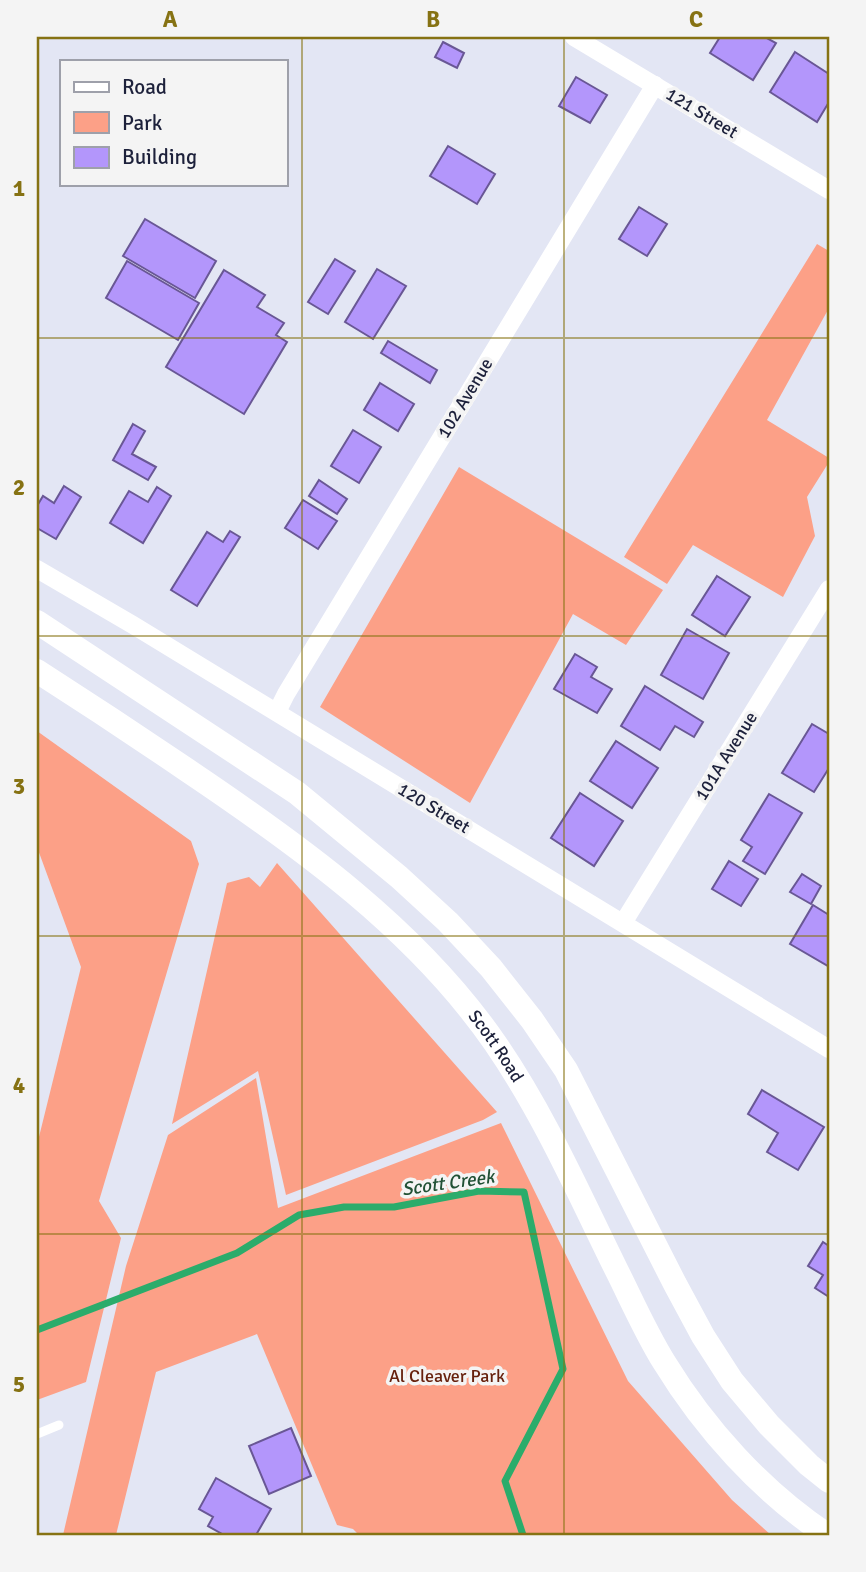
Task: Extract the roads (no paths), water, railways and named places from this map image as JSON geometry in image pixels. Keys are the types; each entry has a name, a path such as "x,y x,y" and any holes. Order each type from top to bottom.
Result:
{"main road":[{"path":"37,621 297,793 399,877 448,922 491,968 532,1020 566,1070 675,1284 725,1370 769,1425 829,1481"},
{"name":"Scott Road","path":"37,671 285,838 376,911 418,951 459,996 495,1044 527,1096 639,1316 682,1390 762,1484 827,1535"}],"street":[{"name":"121 Street","path":"574,37 829,188"},
{"name":"102 Avenue","path":"277,712 655,85"},
{"name":"120 Street","path":"37,569 829,1049"},
{"name":"101A Avenue","path":"623,923 829,589"}],"lane":[{"path":"37,1434 60,1426"}],"waterway":[{"name":"Scott Creek","path":"37,1330 237,1253 299,1215 344,1207 394,1207 479,1191 524,1192 563,1369 505,1481 523,1535"}],"park label":[{"name":"Al Cleaver Park","path":"447,1376"}]}
